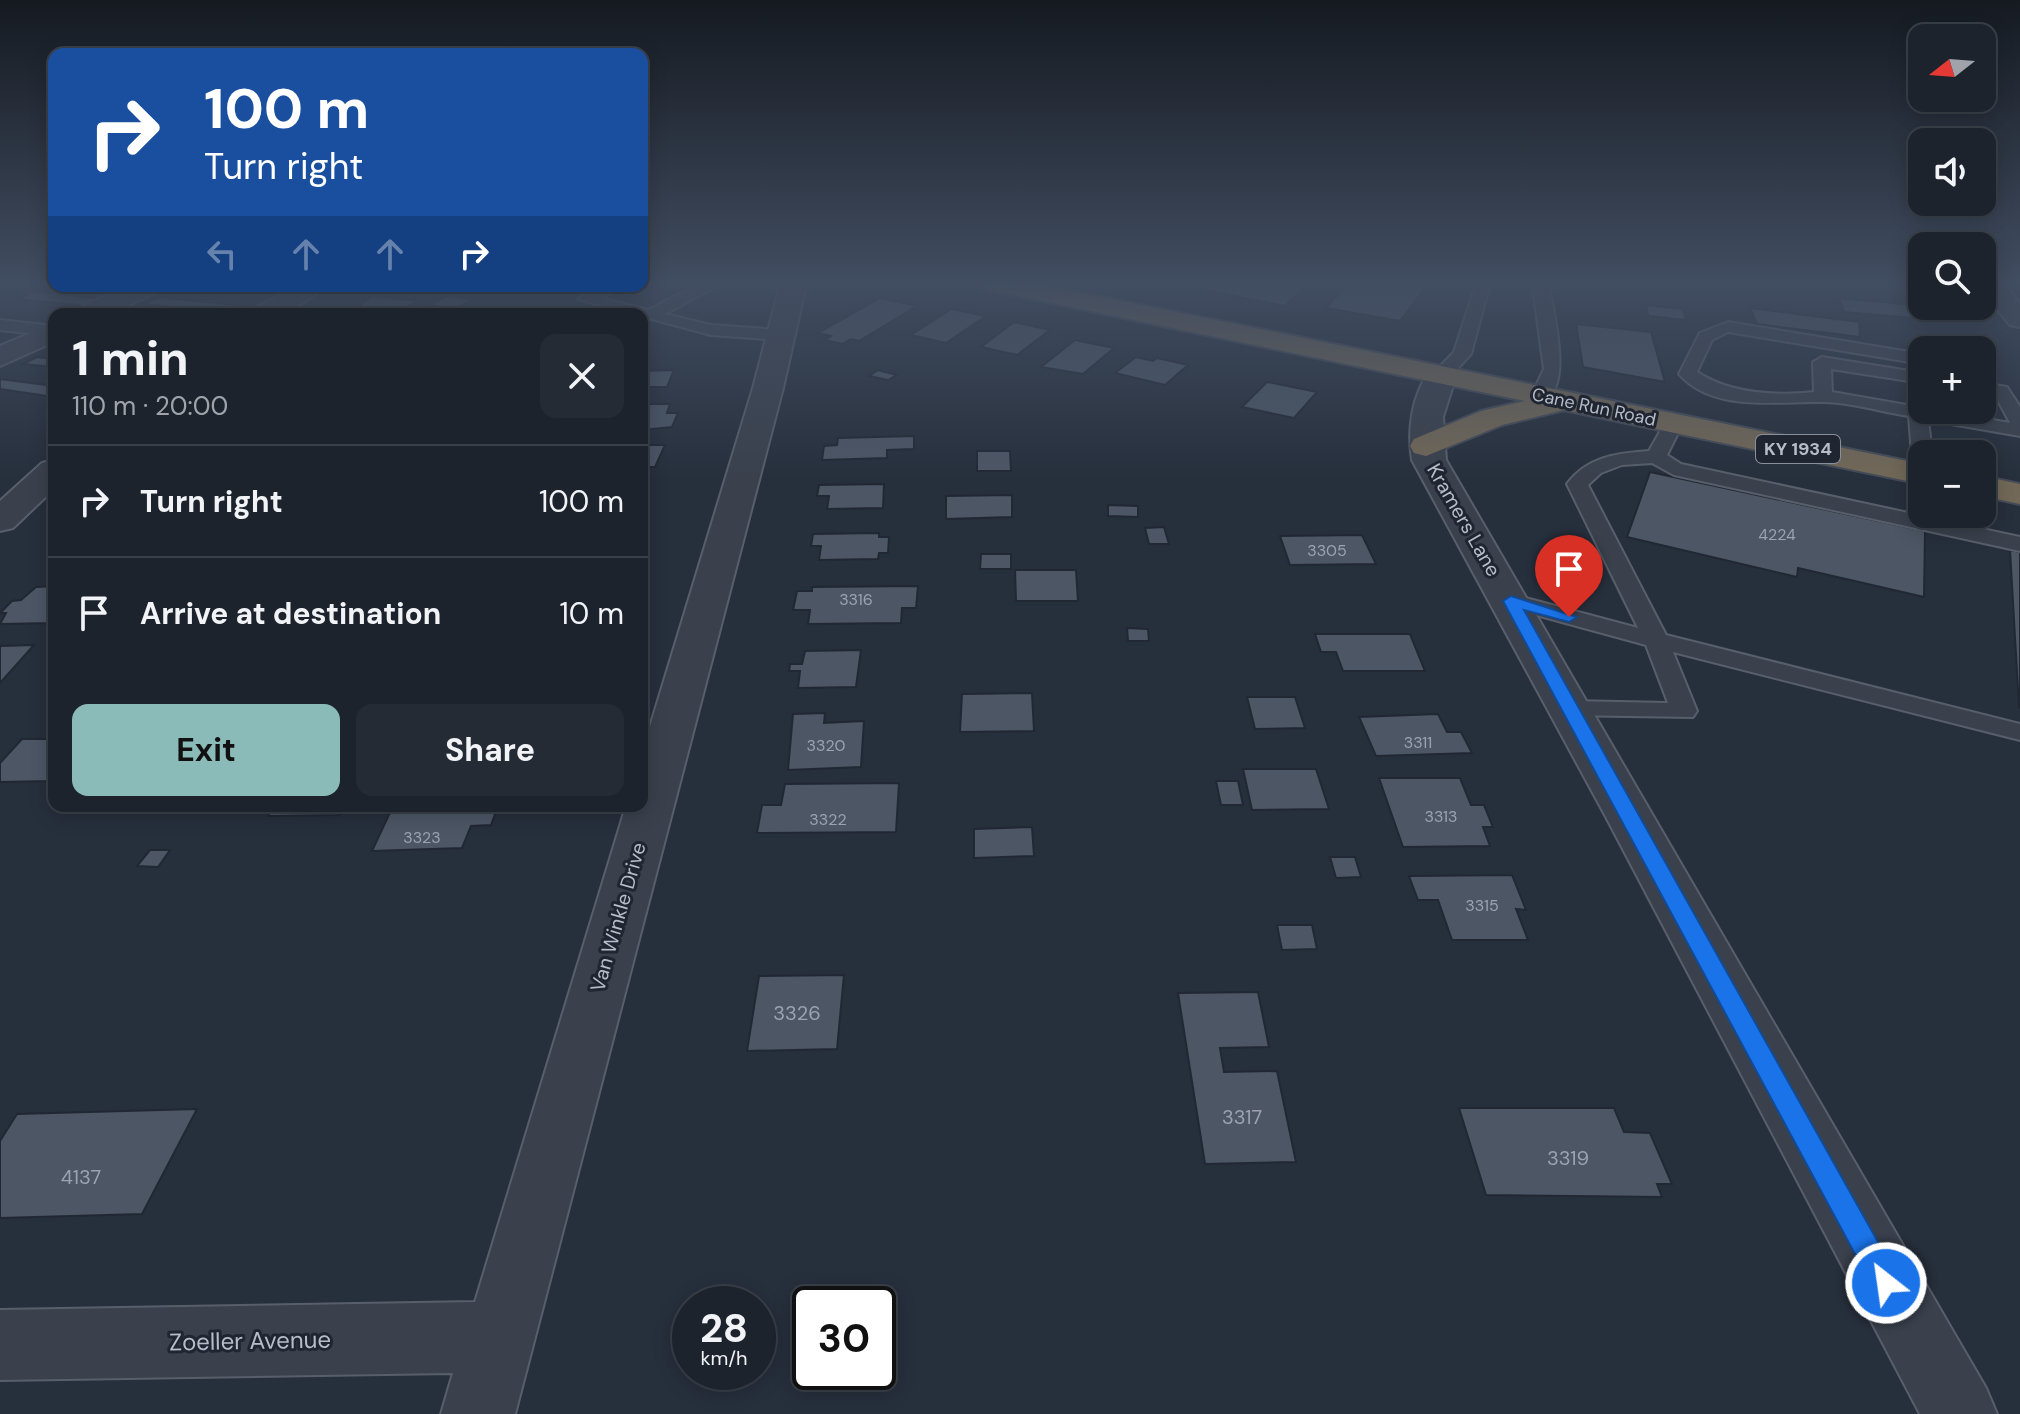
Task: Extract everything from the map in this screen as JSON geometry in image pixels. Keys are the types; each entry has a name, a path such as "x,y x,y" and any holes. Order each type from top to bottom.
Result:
{"highway":[{"name":"Cane Run Road","path":"1301,347 1908,471"},
{"path":"1426,446 1492,418 1554,399"},
{"path":"1996,489 2020,494"}],"street":[{"path":"0,357 21,347"},
{"name":"Van Winkle Drive","path":"648,809 778,347"},
{"name":"Kramers Lane","path":"1441,376 1424,416 1429,460 1511,601 1841,1204 1960,1414"},
{"path":"0,520 48,476"},
{"name":"Van Winkle Drive","path":"478,1414 647,812"},
{"name":"Zoeller Avenue","path":"0,1345 500,1337"}],"lane":[{"path":"1441,376 1462,354 1464,347"},
{"path":"1550,347 1554,399"},
{"path":"1699,347 1688,374 1700,384 1781,400 1823,396 1908,410"},
{"path":"1849,347 1908,357"},
{"path":"1823,396 1822,362 1908,376"},
{"path":"2001,391 2020,423"},
{"path":"1656,457 1674,423"},
{"path":"1986,424 2020,430"},
{"path":"1571,709 1684,711 1656,640 1577,484 1591,467 1620,459 1656,457 1674,469 1908,512"},
{"path":"1979,528 2020,544"},
{"path":"1511,601 2020,732"}],"building":[{"path":"981,347 1028,347 1017,355"},
{"path":"1066,347 1114,348 1083,374 1041,367"},
{"path":"1580,347 1655,347 1665,382 1583,367"},
{"path":"37,357 48,358 48,366 23,364"},
{"path":"1136,357 1188,365 1165,385 1115,373"},
{"path":"674,370 667,387 648,387 648,371"},
{"path":"878,370 897,375 888,380 869,376"},
{"path":"0,379 48,385 48,396 0,389"},
{"path":"1267,382 1317,392 1294,418 1242,407"},
{"path":"648,404 670,404 667,413 678,413 672,427 648,429"},
{"path":"914,436 914,449 887,450 887,458 822,460 824,446 837,445 838,438"},
{"path":"648,445 665,445 655,467 648,467"},
{"path":"977,451 1010,451 1011,471 977,471"},
{"path":"1650,472 1925,531 1924,597 1798,568 1797,577 1627,537"},
{"path":"884,484 883,508 827,509 829,496 817,496 819,485"},
{"path":"1012,495 1012,517 946,519 946,496"},
{"path":"1108,505 1138,506 1138,517 1108,516"},
{"path":"1164,527 1169,544 1149,544 1145,528"},
{"path":"879,533 879,537 889,537 888,553 879,553 878,559 819,560 821,546 811,546 813,534"},
{"path":"1362,535 1376,564 1290,565 1280,536"},
{"path":"2010,550 2020,552 2020,708 2019,707"},
{"path":"981,554 1011,554 1011,569 980,569"},
{"path":"1015,570 1076,570 1078,601 1016,601"},
{"path":"48,586 48,623 0,624 6,613 0,613 12,601 21,600 36,587"},
{"path":"918,586 916,608 902,608 901,623 808,624 810,610 793,610 797,591 812,591 812,587"},
{"path":"1127,628 1148,629 1149,641 1128,641"},
{"path":"1315,634 1410,634 1425,671 1343,671 1336,652 1321,652"},
{"path":"34,645 0,683 0,646"},
{"path":"861,650 856,687 798,688 800,671 789,671 790,664 802,664 805,651"},
{"path":"1032,693 1034,731 960,732 962,694"},
{"path":"1247,697 1295,697 1305,728 1255,729"},
{"path":"825,713 824,723 864,721 861,767 788,770 793,714"},
{"path":"1438,714 1447,732 1461,732 1472,753 1376,756 1359,717"},
{"path":"22,739 48,739 48,781 0,782 0,763"},
{"path":"1243,769 1316,769 1329,809 1252,810"},
{"path":"1379,778 1460,778 1471,805 1484,805 1493,827 1483,827 1490,846 1403,847"},
{"path":"1216,781 1238,781 1243,805 1221,805"},
{"path":"899,783 896,832 757,833 762,805 781,805 785,784"},
{"path":"271,812 341,812 339,815 268,816"},
{"path":"390,812 496,812 491,825 471,826 462,848 372,851"},
{"path":"1032,827 1034,856 974,858 974,829"},
{"path":"150,850 170,850 158,867 137,866"},
{"path":"1330,857 1355,857 1361,877 1336,878"},
{"path":"1512,875 1526,910 1516,909 1528,940 1452,940 1438,900 1418,900 1409,876"},
{"path":"1277,925 1312,925 1317,949 1282,950"},
{"path":"844,975 837,1049 747,1051 759,976"},
{"path":"1258,992 1269,1047 1220,1048 1224,1072 1277,1071 1296,1162 1205,1164 1178,993"},
{"path":"1459,1108 1614,1108 1624,1132 1650,1133 1672,1184 1657,1184 1662,1197 1486,1195"},
{"path":"197,1109 142,1214 0,1218 0,1141 17,1114"}],"route":[{"path":"1569,617 1511,601 1886,1283"}]}
